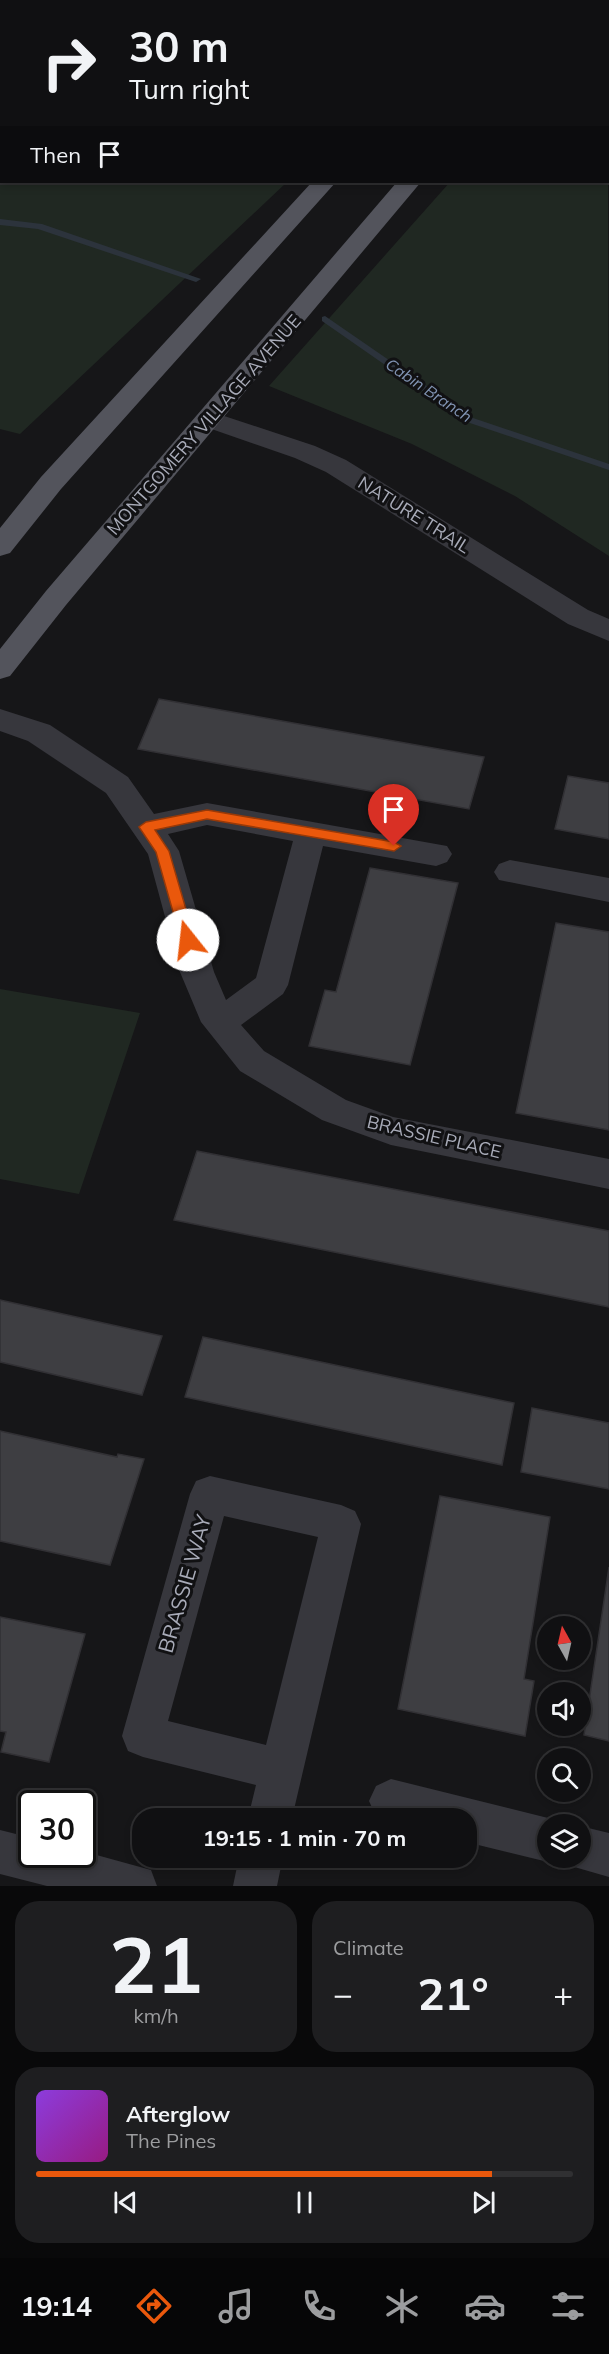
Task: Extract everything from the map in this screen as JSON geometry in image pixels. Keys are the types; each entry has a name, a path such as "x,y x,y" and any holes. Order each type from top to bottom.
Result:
{"main road":[{"path":"0,547 51,483 323,183"},
{"name":"MONTGOMERY VILLAGE AVENUE","path":"0,669 56,598 408,183"}],"street":[{"name":"NATURE TRAIL","path":"209,419 305,452 336,466 578,616 609,631"},
{"name":"BRASSIE PLACE","path":"0,720 39,733 117,785 163,851 197,972 218,1022 252,1061 334,1110 391,1131 609,1174"},
{"path":"146,827 207,814 436,854"},
{"path":"218,1022 271,985 311,832"},
{"path":"510,872 609,890"},
{"name":"BRASSIE WAY","path":"272,1808 341,1524 210,1494 142,1736 281,1770"},
{"path":"391,1801 419,1808"},
{"path":"477,1823 537,1837"},
{"path":"591,1851 609,1855"},
{"path":"0,1852 76,1878 135,1886"},
{"path":"255,1886 259,1868"}],"shaded area":[{"path":"0,183 286,183 20,434 0,429"},
{"path":"449,183 608,183 609,556 515,496 412,444 269,386"},
{"path":"0,989 140,1013 79,1194 0,1179"}],"building":[{"path":"159,699 484,757 469,809 138,749"},
{"path":"568,776 609,783 609,839 555,829"},
{"path":"370,868 458,883 410,1065 309,1046 325,990 336,992"},
{"path":"556,923 609,932 609,1130 516,1113"},
{"path":"197,1151 609,1231 609,1307 174,1220"},
{"path":"0,1300 162,1336 142,1395 0,1362"},
{"path":"203,1337 514,1403 502,1465 185,1397"},
{"path":"532,1408 609,1423 609,1489 521,1472"},
{"path":"0,1431 117,1457 118,1454 144,1459 110,1565 0,1541"},
{"path":"440,1496 550,1517 524,1679 534,1681 525,1736 398,1709"},
{"path":"609,1567 609,1741 588,1736 591,1736 591,1688"},
{"path":"0,1617 85,1634 49,1762 1,1752 6,1732 0,1731"}],"waterway":[{"name":"Cabin Branch","path":"0,222 39,226 196,279"},
{"name":"Cabin Branch","path":"325,319 470,420 609,467"}],"route":[{"path":"188,940 163,851 146,827 207,814 394,846"}]}
